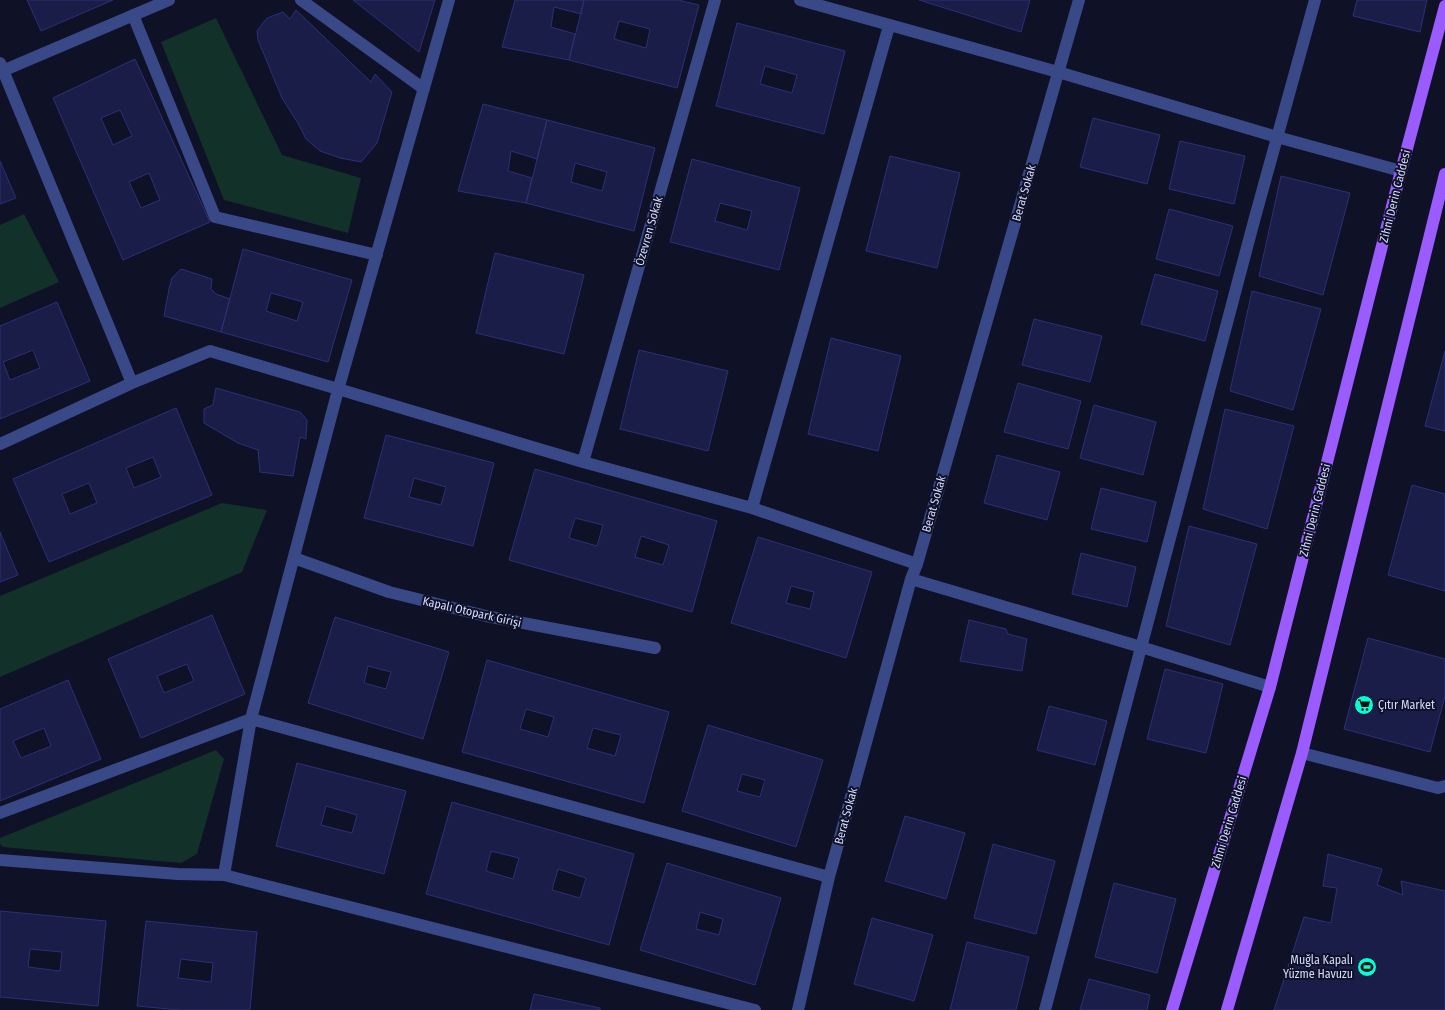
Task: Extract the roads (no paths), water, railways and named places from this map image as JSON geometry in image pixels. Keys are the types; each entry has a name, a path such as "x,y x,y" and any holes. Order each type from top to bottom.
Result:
{"main road":[{"name":"Zihni Derin Caddesi","path":"1172,1010 1270,687 1401,171 1445,6"},
{"path":"1227,1010 1302,753 1445,174"}],"street":[{"path":"132,384 1,68 169,0"},
{"path":"301,0 424,89"},
{"path":"224,875 251,719 338,390 449,0"},
{"name":"Özevren Sokak","path":"583,462 715,0"},
{"path":"800,0 1058,72 1277,137 1401,171"},
{"name":"Berat Sokak","path":"798,1010 829,877 911,579 917,564 1079,0"},
{"path":"1045,1010 1277,137 1315,0"},
{"path":"133,15 215,218 376,255"},
{"path":"752,508 889,26"},
{"path":"0,444 132,384 210,351 583,462 752,508 917,564"},
{"name":"Kapalı Otopark Girişi","path":"294,558 396,594 486,616 655,648"},
{"path":"911,579 1270,687"},
{"path":"0,813 251,719 829,877"},
{"path":"1302,753 1438,788 1445,786"},
{"path":"0,860 178,874 224,875 755,1010"}],"place":[{"name":"Çıtır Market","path":"1364,705"},
{"name":"Muğla Kapalı Yüzme Havuzu","path":"1367,967"}]}
